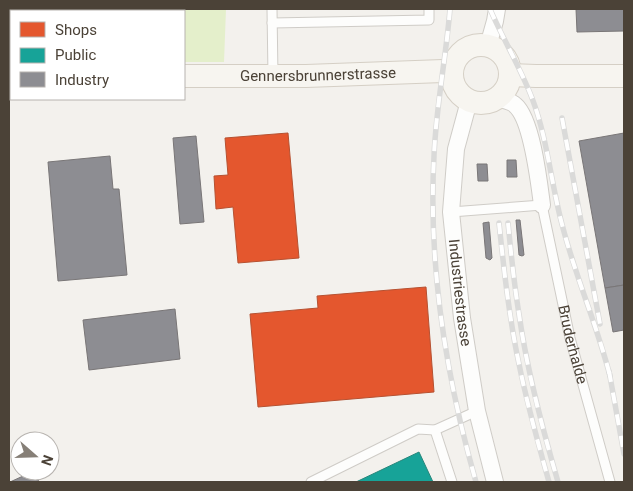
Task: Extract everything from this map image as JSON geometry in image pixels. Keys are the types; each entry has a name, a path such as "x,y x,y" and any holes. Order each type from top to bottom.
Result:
{"street":[{"path":"488,46 497,9"},
{"path":"480,45 488,46 497,50 504,57 510,75 508,84 504,92 488,102 469,101 456,89 452,81 454,64 464,50 480,45"},
{"name":"Gennersbrunnerstrasse","path":"185,76 452,72"},
{"path":"510,75 624,76"},
{"name":"Bruderhalde","path":"497,98 514,103 523,116 535,157 542,205"},
{"name":"Industriestrasse","path":"469,101 456,149 452,212 462,318 478,410 495,482"}],"lane":[{"path":"272,9 273,76"},
{"path":"272,22 429,20 429,9"},
{"path":"452,212 542,205"},
{"name":"Bruderhalde","path":"542,205 570,338 610,482"},
{"path":"311,482 418,429 434,430 478,410"},
{"path":"434,430 452,482"}],"green space":[{"path":"9,9 226,9 224,62 185,62 185,10 10,10 9,61"}],"building: Shops":[{"path":"288,133 299,258 238,263 233,207 216,209 214,176 228,175 225,138"},
{"path":"426,287 434,392 258,407 250,314 318,308 317,296"}],"building: Public":[{"path":"419,452 433,482 356,482"}],"building: Industry":[{"path":"576,9 624,9 624,31 577,32"},
{"path":"624,133 624,285 605,288 579,141"},
{"path":"196,136 204,222 180,224 173,138"},
{"path":"110,156 113,189 119,189 127,275 58,281 48,162"},
{"path":"507,160 516,160 517,177 507,177"},
{"path":"477,164 487,164 488,181 478,181"},
{"path":"516,220 520,220 524,255 522,256 519,255"},
{"path":"489,222 492,258 490,260 486,258 483,223"},
{"path":"624,285 624,330 613,332 605,288"},
{"path":"175,309 180,359 89,370 83,320"},
{"path":"39,481 39,482 10,482"}],"railway":[{"path":"450,9 435,137 434,239 437,280 448,362 465,442 476,482"},
{"path":"490,9 532,98 546,146 563,228 610,376"},
{"path":"562,118 600,324"},
{"path":"499,223 515,346 529,409 549,482"},
{"path":"508,223 526,357 558,482"},
{"path":"609,371 624,454"}]}
